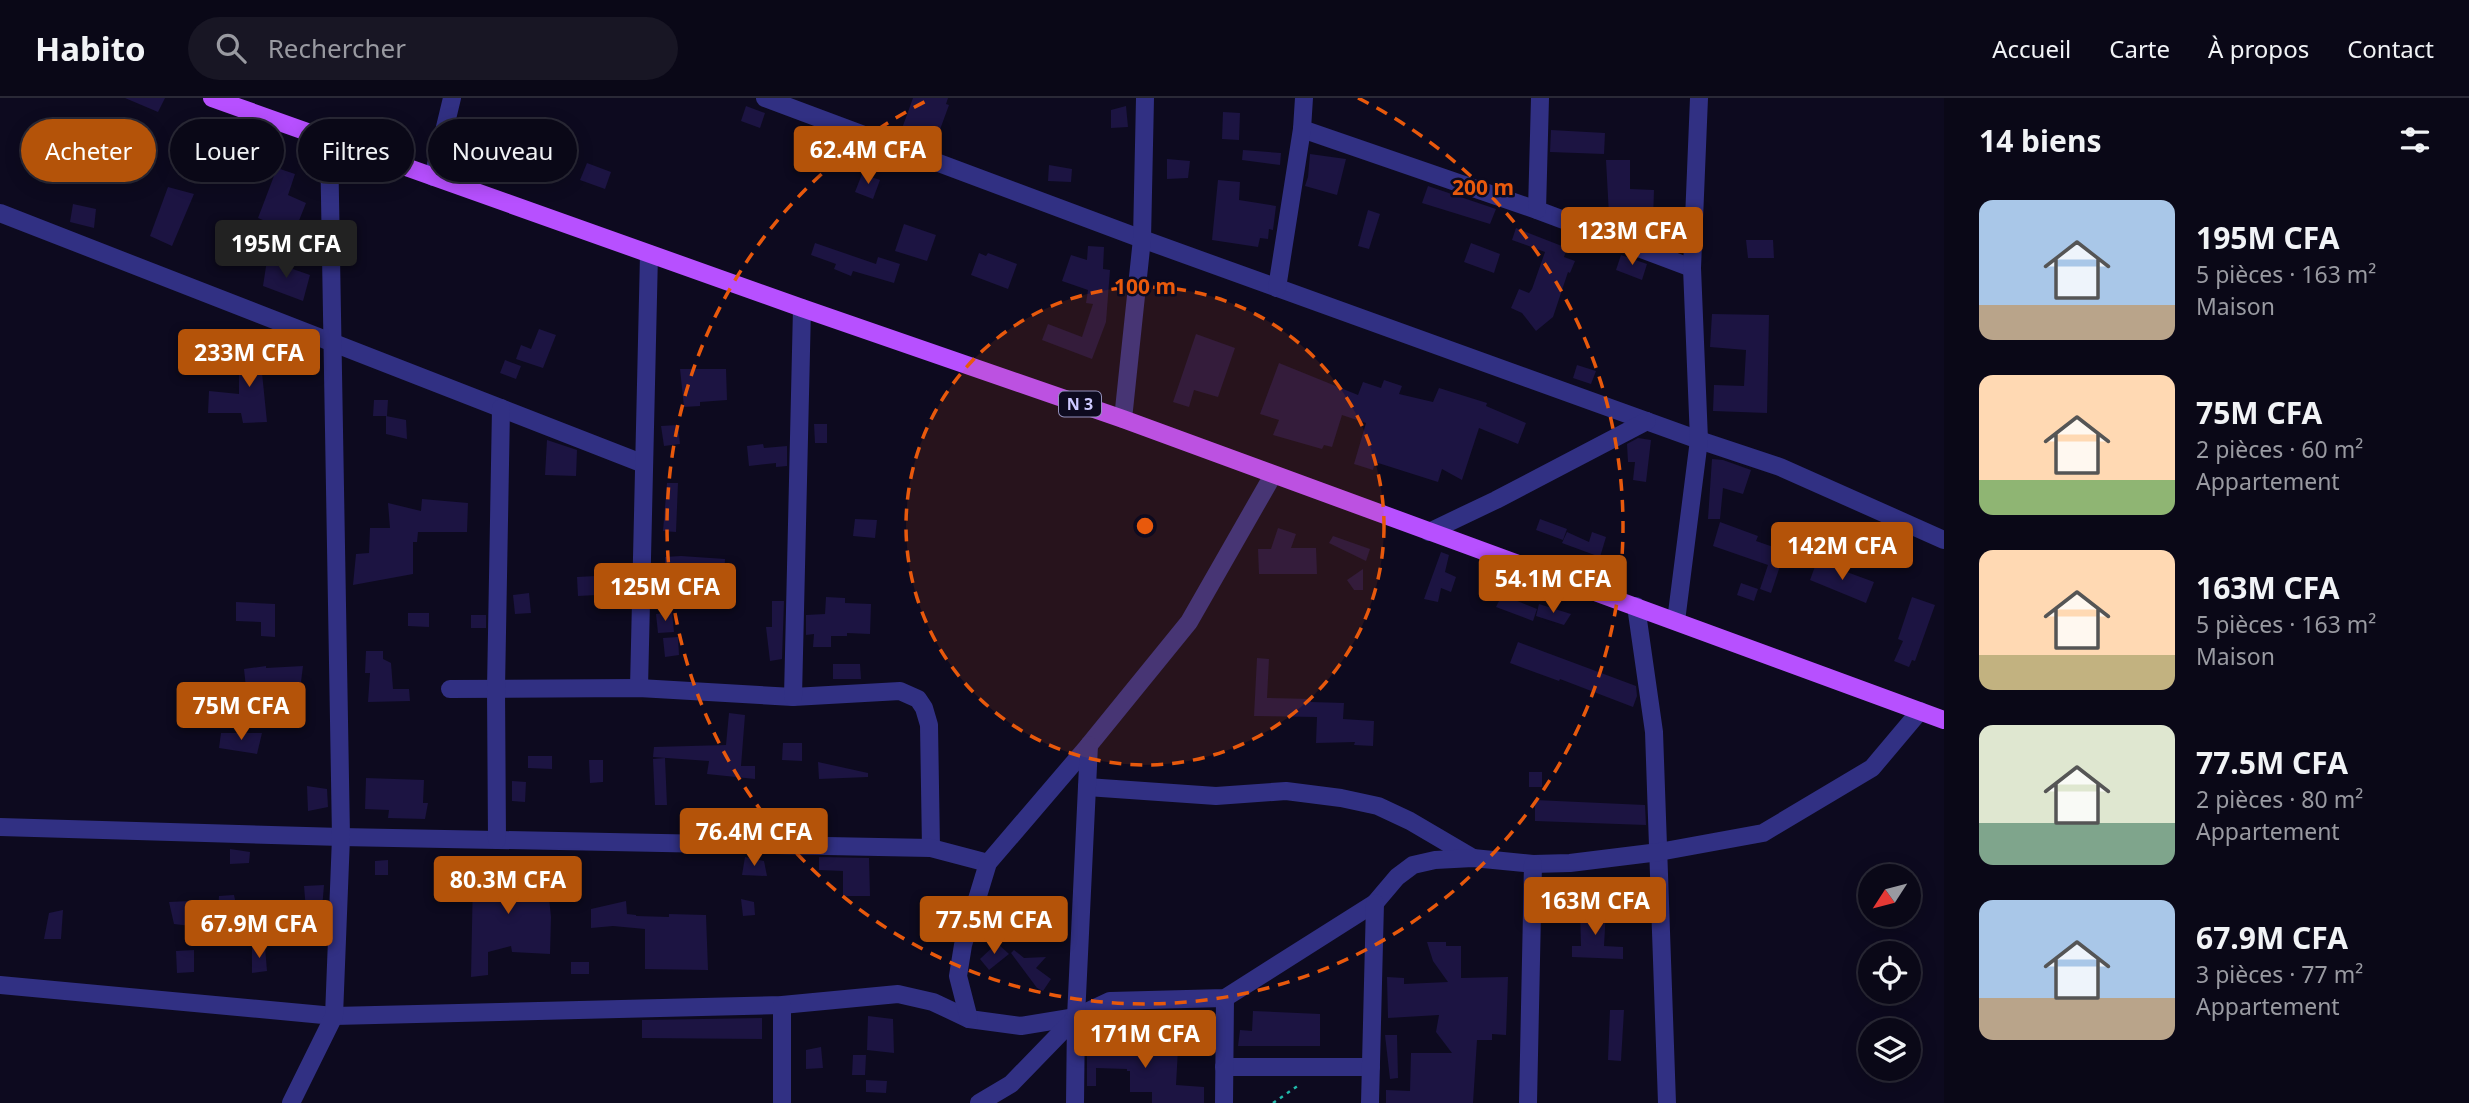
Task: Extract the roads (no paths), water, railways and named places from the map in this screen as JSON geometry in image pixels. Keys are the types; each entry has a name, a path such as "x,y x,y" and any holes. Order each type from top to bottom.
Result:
{"main road":[{"name":"N 3","path":"212,98 231,101 298,128"},
{"name":"N 3","path":"447,182 1123,419 1944,720"}],"street":[{"path":"447,119 452,98"},
{"path":"765,98 1142,239 1780,467 1944,540"},
{"path":"1123,419 1142,239 1145,98"},
{"path":"1277,288 1303,129 1304,98"},
{"path":"1537,210 1540,98"},
{"path":"1676,621 1699,440 1692,268 1699,98"},
{"path":"1303,129 1537,210 1692,268"},
{"path":"291,1103 334,1016 341,837 330,182"},
{"path":"0,213 644,464"},
{"path":"639,688 649,254"},
{"path":"793,697 802,308"},
{"path":"497,840 496,689 501,408"},
{"path":"1429,532 1647,421"},
{"path":"969,1020 958,976 963,945 988,863 1189,622 1273,475"},
{"path":"1636,606 1654,732 1667,1103"},
{"path":"450,689 639,688 793,697 900,691 918,699 925,708 929,725 931,848"},
{"path":"0,985 334,1016 782,1005 898,995 933,1002 969,1020 1021,1026 1076,1017 1110,1001 1225,998 1375,903 1397,877 1413,865 1435,860 1473,858 1533,864 1570,863 1659,852 1763,833 1872,768 1920,711"},
{"path":"1075,1103 1076,1017 1089,745"},
{"path":"1087,787 1216,796 1286,791 1341,797 1378,806 1410,821 1473,858"},
{"path":"0,827 341,837 931,848 988,863"},
{"path":"1528,1103 1533,864"},
{"path":"1370,1103 1375,903"},
{"path":"1224,1103 1225,998"},
{"path":"782,1005 782,1103"},
{"path":"979,1103 1011,1084 1076,1017"},
{"path":"1224,1067 1371,1067"}]}
